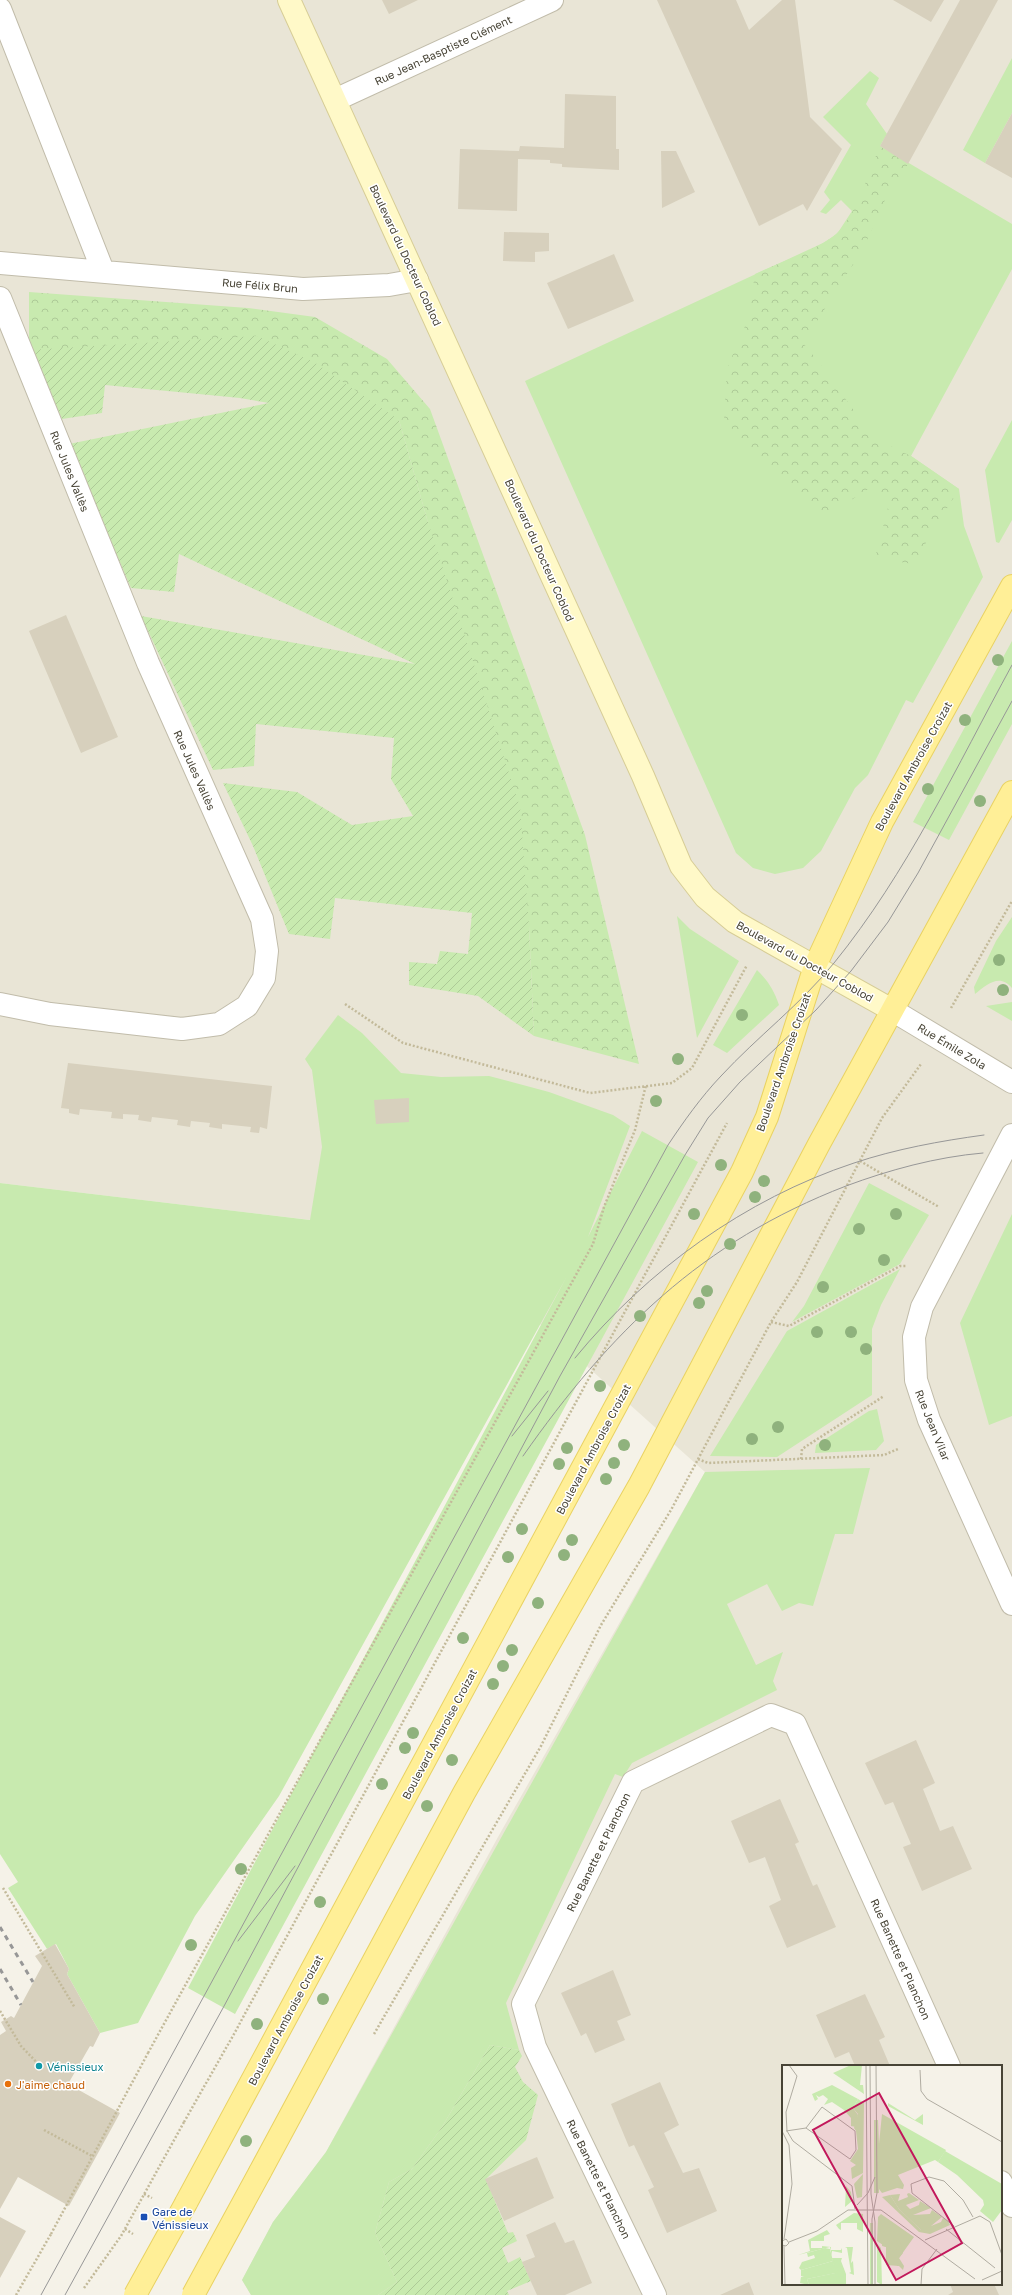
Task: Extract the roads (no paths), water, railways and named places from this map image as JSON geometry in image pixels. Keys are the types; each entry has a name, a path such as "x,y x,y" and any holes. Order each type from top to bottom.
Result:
{"main road":[{"name":"Boulevard Ambroise Croizat","path":"135,2295 229,2125 742,1172 767,1117 815,966 882,822 1012,586"},
{"path":"193,2295 464,1793 639,1486 819,1144 1012,792"}],"street":[{"name":"Boulevard du Docteur Coblod","path":"289,0 643,776 682,866 705,897 735,922 892,1010"},
{"name":"Rue Jean-Basptiste Clément","path":"335,100 552,0"},
{"path":"0,9 103,271"},
{"name":"Rue Félix Brun","path":"0,263 303,289 389,285 417,280"},
{"name":"Rue Jules Vallès","path":"0,298 148,664 262,919 267,951 264,978 247,1006 220,1024 182,1029 50,1014 0,1004"},
{"name":"Rue Émile Zola","path":"892,1010 1012,1082"},
{"name":"Rue Jean Vilar","path":"1012,1135 922,1307 914,1338 916,1380 929,1420 1012,1604"},
{"name":"Rue Banette et Planchon","path":"655,2295 535,2047 523,2004 633,1782 771,1715 795,1724 949,2065"},
{"path":"1002,2184 1012,2206"}],"tram line":[{"path":"41,2295 668,1145 693,1109 714,1084 821,978 860,928 885,893 930,818 1012,665"},
{"path":"65,2295 223,2008 560,1376 685,1155 708,1118 740,1082 816,1010 851,971 888,922 918,873 1012,701"},
{"path":"575,1358 603,1326 634,1295 666,1267 737,1217 775,1196 814,1178 870,1158 918,1146 984,1135"},
{"path":"523,1456 556,1411 590,1369 625,1331 663,1296 703,1263 747,1234 794,1209 862,1180 930,1161 983,1153"},
{"path":"512,1436 548,1391"},
{"path":"238,1941 295,1866"}],"railway":[{"path":"0,1927 33,1982"},
{"path":"0,1969 21,2005"}],"place":[{"name":"Vénissieux","path":"39,2066"},
{"name":"J'aime chaud","path":"8,2084"},
{"name":"Gare de Vénissieux","path":"144,2217"}]}
